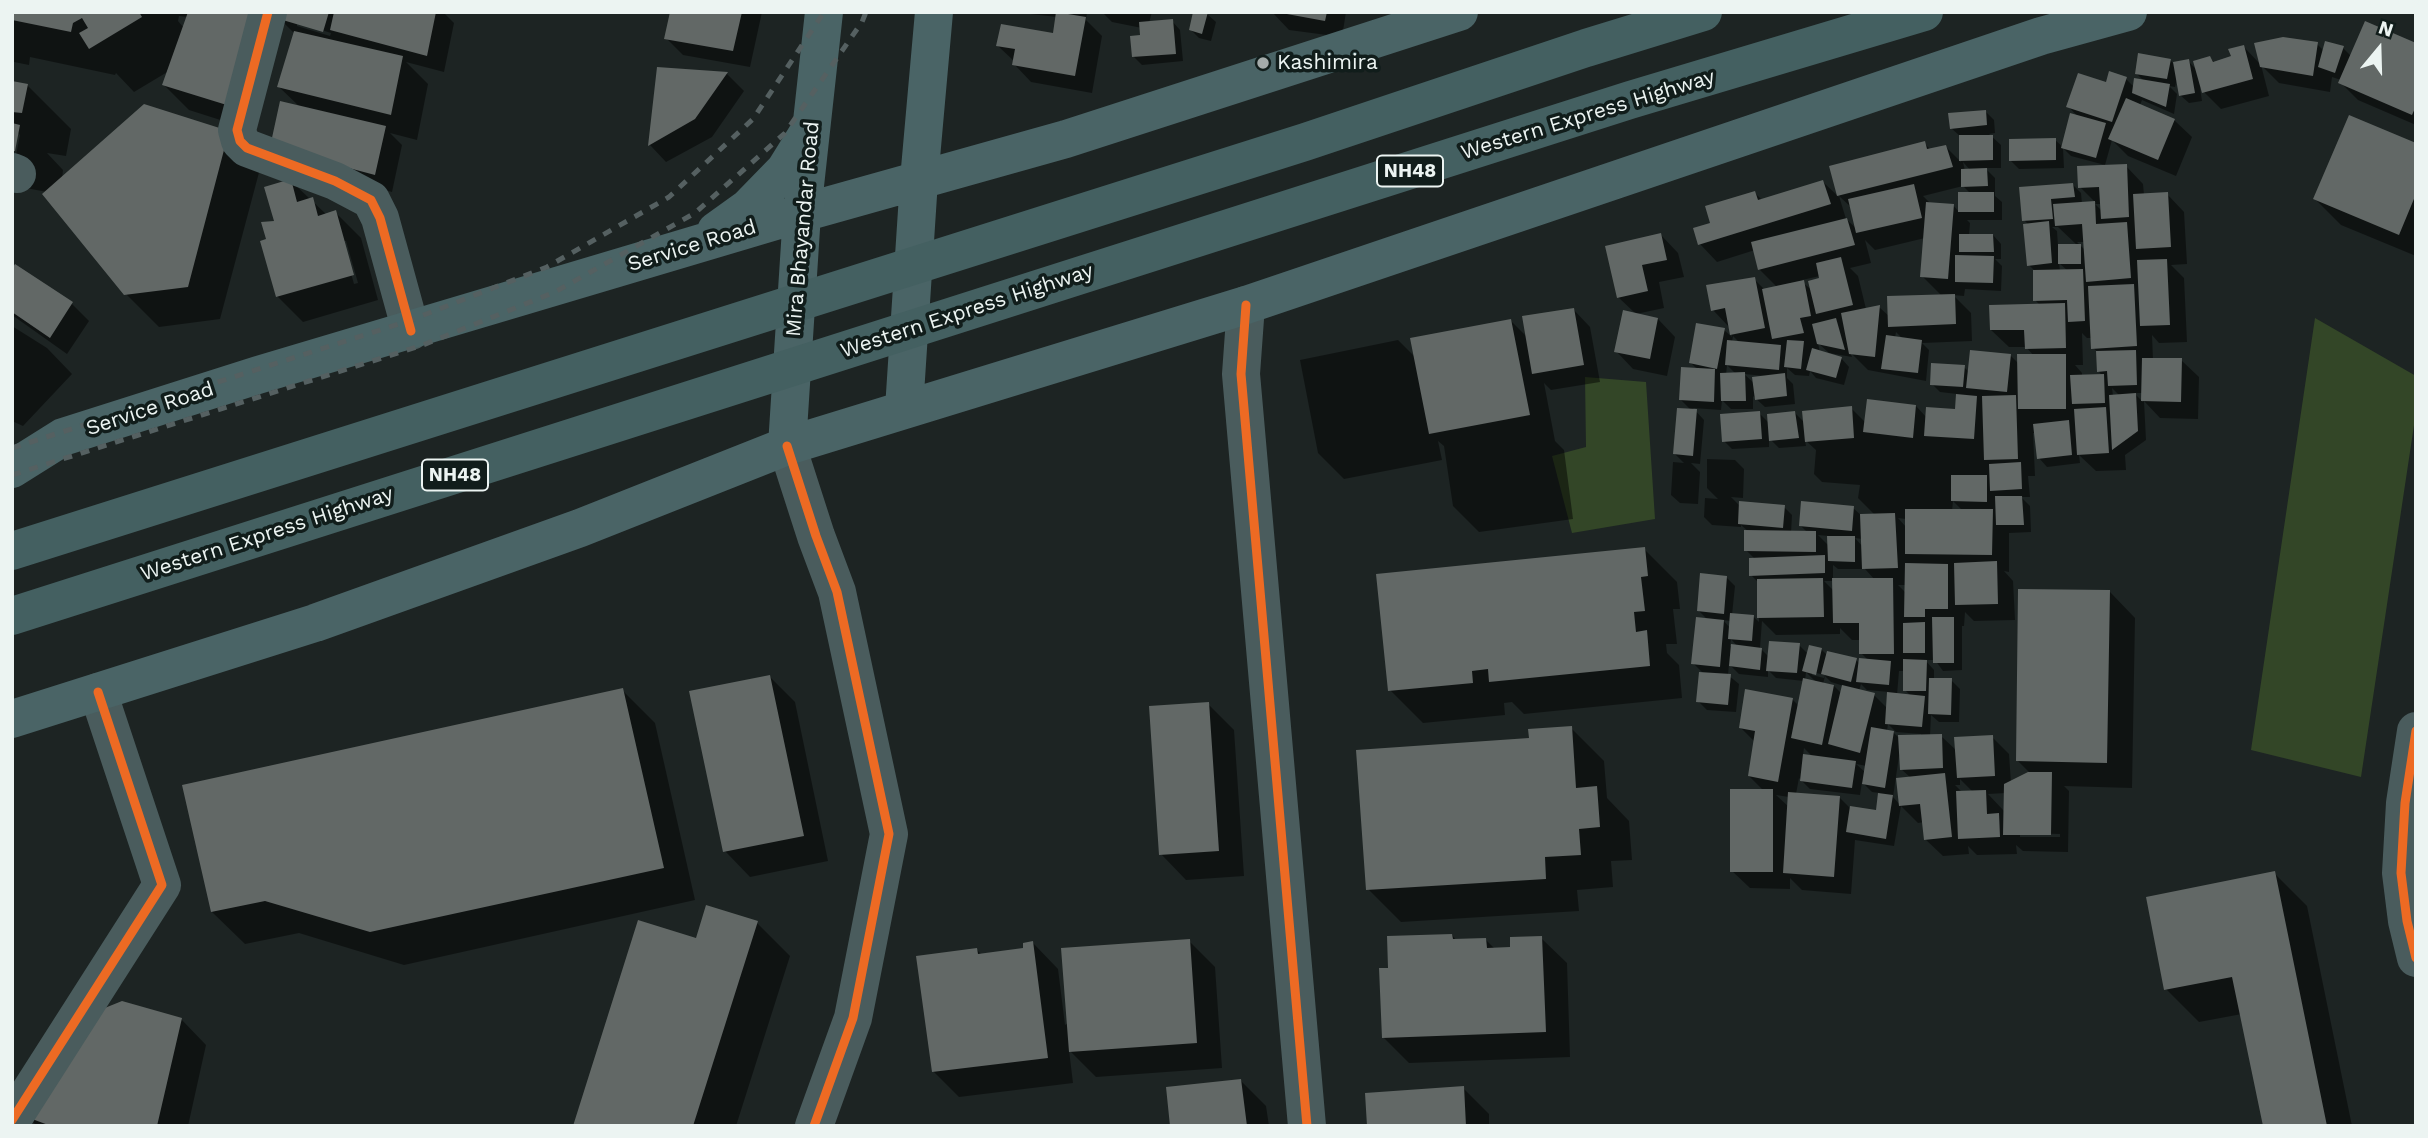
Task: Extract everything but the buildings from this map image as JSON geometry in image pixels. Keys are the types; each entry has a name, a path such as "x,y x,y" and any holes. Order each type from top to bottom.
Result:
{"highway":[{"path":"12,551 1292,146 1703,12"},
{"name":"Western Express Highway","path":"12,616 1630,100 1924,12"}],"main road":[{"name":"Mira Bhayandar Road","path":"787,446 803,213 824,12"},
{"path":"904,410 919,180 934,12"},
{"name":"Service Road","path":"12,469 63,437 258,375 803,213 1066,139 1460,12"},
{"path":"12,719 340,614 580,528 787,446 1245,305 2041,36 2128,12"},
{"path":"701,243 758,198 785,170 811,130"}],"street":[{"path":"268,12 237,130 240,141 247,148 335,181 371,201 380,218 411,331"},
{"path":"1245,305 1241,374 1307,1126"},
{"path":"12,450 63,437"},
{"path":"787,446 836,592 889,834 853,1018 814,1126"},
{"path":"12,1120 162,885 97,692"},
{"path":"2416,731 2405,803 2401,873 2407,921 2416,958"}],"green space":[{"path":"2315,318 2416,376 2416,412 2361,777 2251,750"},
{"path":"1585,377 1646,382 1655,519 1572,533 1552,456 1586,447"}],"railway":[{"path":"12,448 411,320 547,267 669,197 753,119 824,12"},
{"path":"12,475 423,345 555,292 695,213 785,133 862,22 866,12"}],"cycle path":[{"path":"268,12 237,130 240,141 247,148 335,181 371,200 380,218 411,331"},
{"path":"1246,305 1241,374 1307,1126"},
{"path":"787,446 837,592 889,834 853,1018 814,1126"},
{"path":"12,1120 162,885 98,692"},
{"path":"2416,731 2405,803 2401,873 2407,921 2416,958"}],"place":[{"name":"Kashimira","path":"1263,63"}]}
